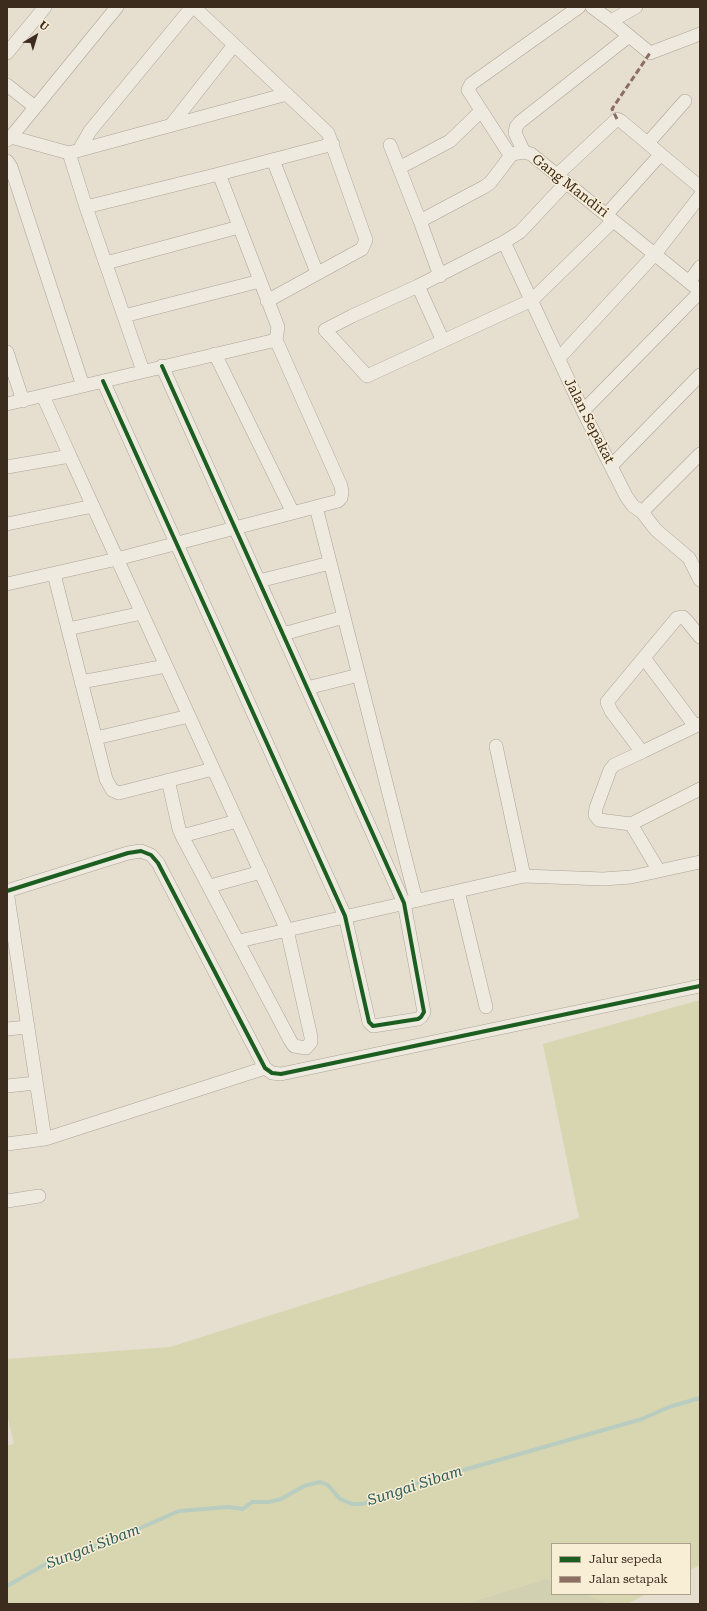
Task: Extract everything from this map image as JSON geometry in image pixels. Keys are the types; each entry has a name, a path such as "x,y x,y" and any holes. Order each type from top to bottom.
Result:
{"street":[{"path":"7,53 45,7"},
{"path":"117,7 9,139 74,151 287,94"},
{"path":"74,151 193,7 328,133 366,240 362,249 268,301"},
{"path":"592,7 650,53 700,34"},
{"path":"611,21 636,7"},
{"name":"Gang Mandiri","path":"573,8 471,84 468,90 508,152 531,154 700,292"},
{"path":"420,221 490,183 518,153 515,133 516,127 520,122 629,36"},
{"path":"171,125 234,45"},
{"path":"7,85 35,107"},
{"path":"648,143 685,101"},
{"path":"399,168 450,141 481,111"},
{"path":"660,154 610,218 532,300 367,376 325,330 440,276 520,232 562,179 617,119 660,154 698,180"},
{"path":"86,207 333,144"},
{"path":"390,145 440,276"},
{"path":"74,151 86,207 143,371"},
{"path":"273,160 317,274"},
{"path":"7,161 11,167 84,386"},
{"path":"7,584 176,544 338,501 341,498 341,486 276,340 278,328 219,174"},
{"path":"559,358 655,254 700,196"},
{"path":"106,263 239,227"},
{"name":"Jalan Sepakat","path":"504,242 583,410 630,502 642,512 656,530 688,558 700,580"},
{"path":"689,282 700,267"},
{"path":"124,316 260,281"},
{"path":"418,286 443,341"},
{"path":"583,410 700,292"},
{"path":"7,404 276,340"},
{"path":"7,352 23,401"},
{"path":"216,354 293,513"},
{"path":"162,366 307,688 410,902"},
{"path":"612,465 700,375"},
{"path":"104,381 176,544 345,916 369,1022 373,1026 418,1019 424,1012 410,902 359,674 316,507"},
{"path":"43,396 287,930 311,1037 311,1042 306,1048 294,1046 290,1040 210,886 182,836 179,829 168,780"},
{"path":"642,512 700,454"},
{"path":"7,467 70,456"},
{"path":"7,524 93,506"},
{"path":"259,581 330,563"},
{"path":"54,574 106,779 112,790 119,793 213,769"},
{"path":"68,629 142,613"},
{"path":"283,634 344,617"},
{"path":"642,752 611,711 607,702 677,618 683,618 687,621 700,637"},
{"path":"644,658 698,725 614,765 610,770 596,808 595,815 599,820 631,824 700,789"},
{"path":"81,682 166,666"},
{"path":"307,688 359,674"},
{"path":"96,738 189,716"},
{"path":"496,746 524,876"},
{"path":"182,836 237,821"},
{"path":"631,824 659,871"},
{"path":"45,1140 27,1027 13,966 7,891 128,853 141,851 152,855 158,863 265,1068 272,1073 281,1074 700,986"},
{"path":"239,941 524,876 603,879 631,877 700,862"},
{"path":"210,886 261,872"},
{"path":"458,891 486,1007"},
{"path":"7,1029 27,1027"},
{"path":"7,1144 45,1140 265,1068"},
{"path":"7,1086 36,1083"},
{"path":"7,1201 39,1196"}],"green space":[{"path":"700,1000 700,1565 691,1570 691,1543 551,1543 551,1581 546,1579 464,1604 7,1604 7,1445 14,1444 7,1415 7,1359 170,1347 579,1218 543,1044"},
{"path":"546,1579 551,1581 551,1595 588,1595 610,1604 464,1604"},
{"path":"588,1595 644,1595 627,1604 610,1604"}],"waterway":[{"name":"Sungai Sibam","path":"7,1586 44,1565 122,1536 179,1511 228,1507 243,1509 252,1502 269,1502 281,1499 304,1486 320,1482 328,1485 340,1499 352,1504 363,1504 404,1487 642,1419 669,1407 700,1398"}],"marked path":[{"path":"617,119 612,109 650,53"}],"cycle path":[{"path":"103,381 345,916 369,1022 373,1026 418,1019 424,1012 404,903 162,366"},
{"path":"7,891 128,853 141,851 151,855 158,863 265,1068 272,1073 281,1074 700,986"}]}
